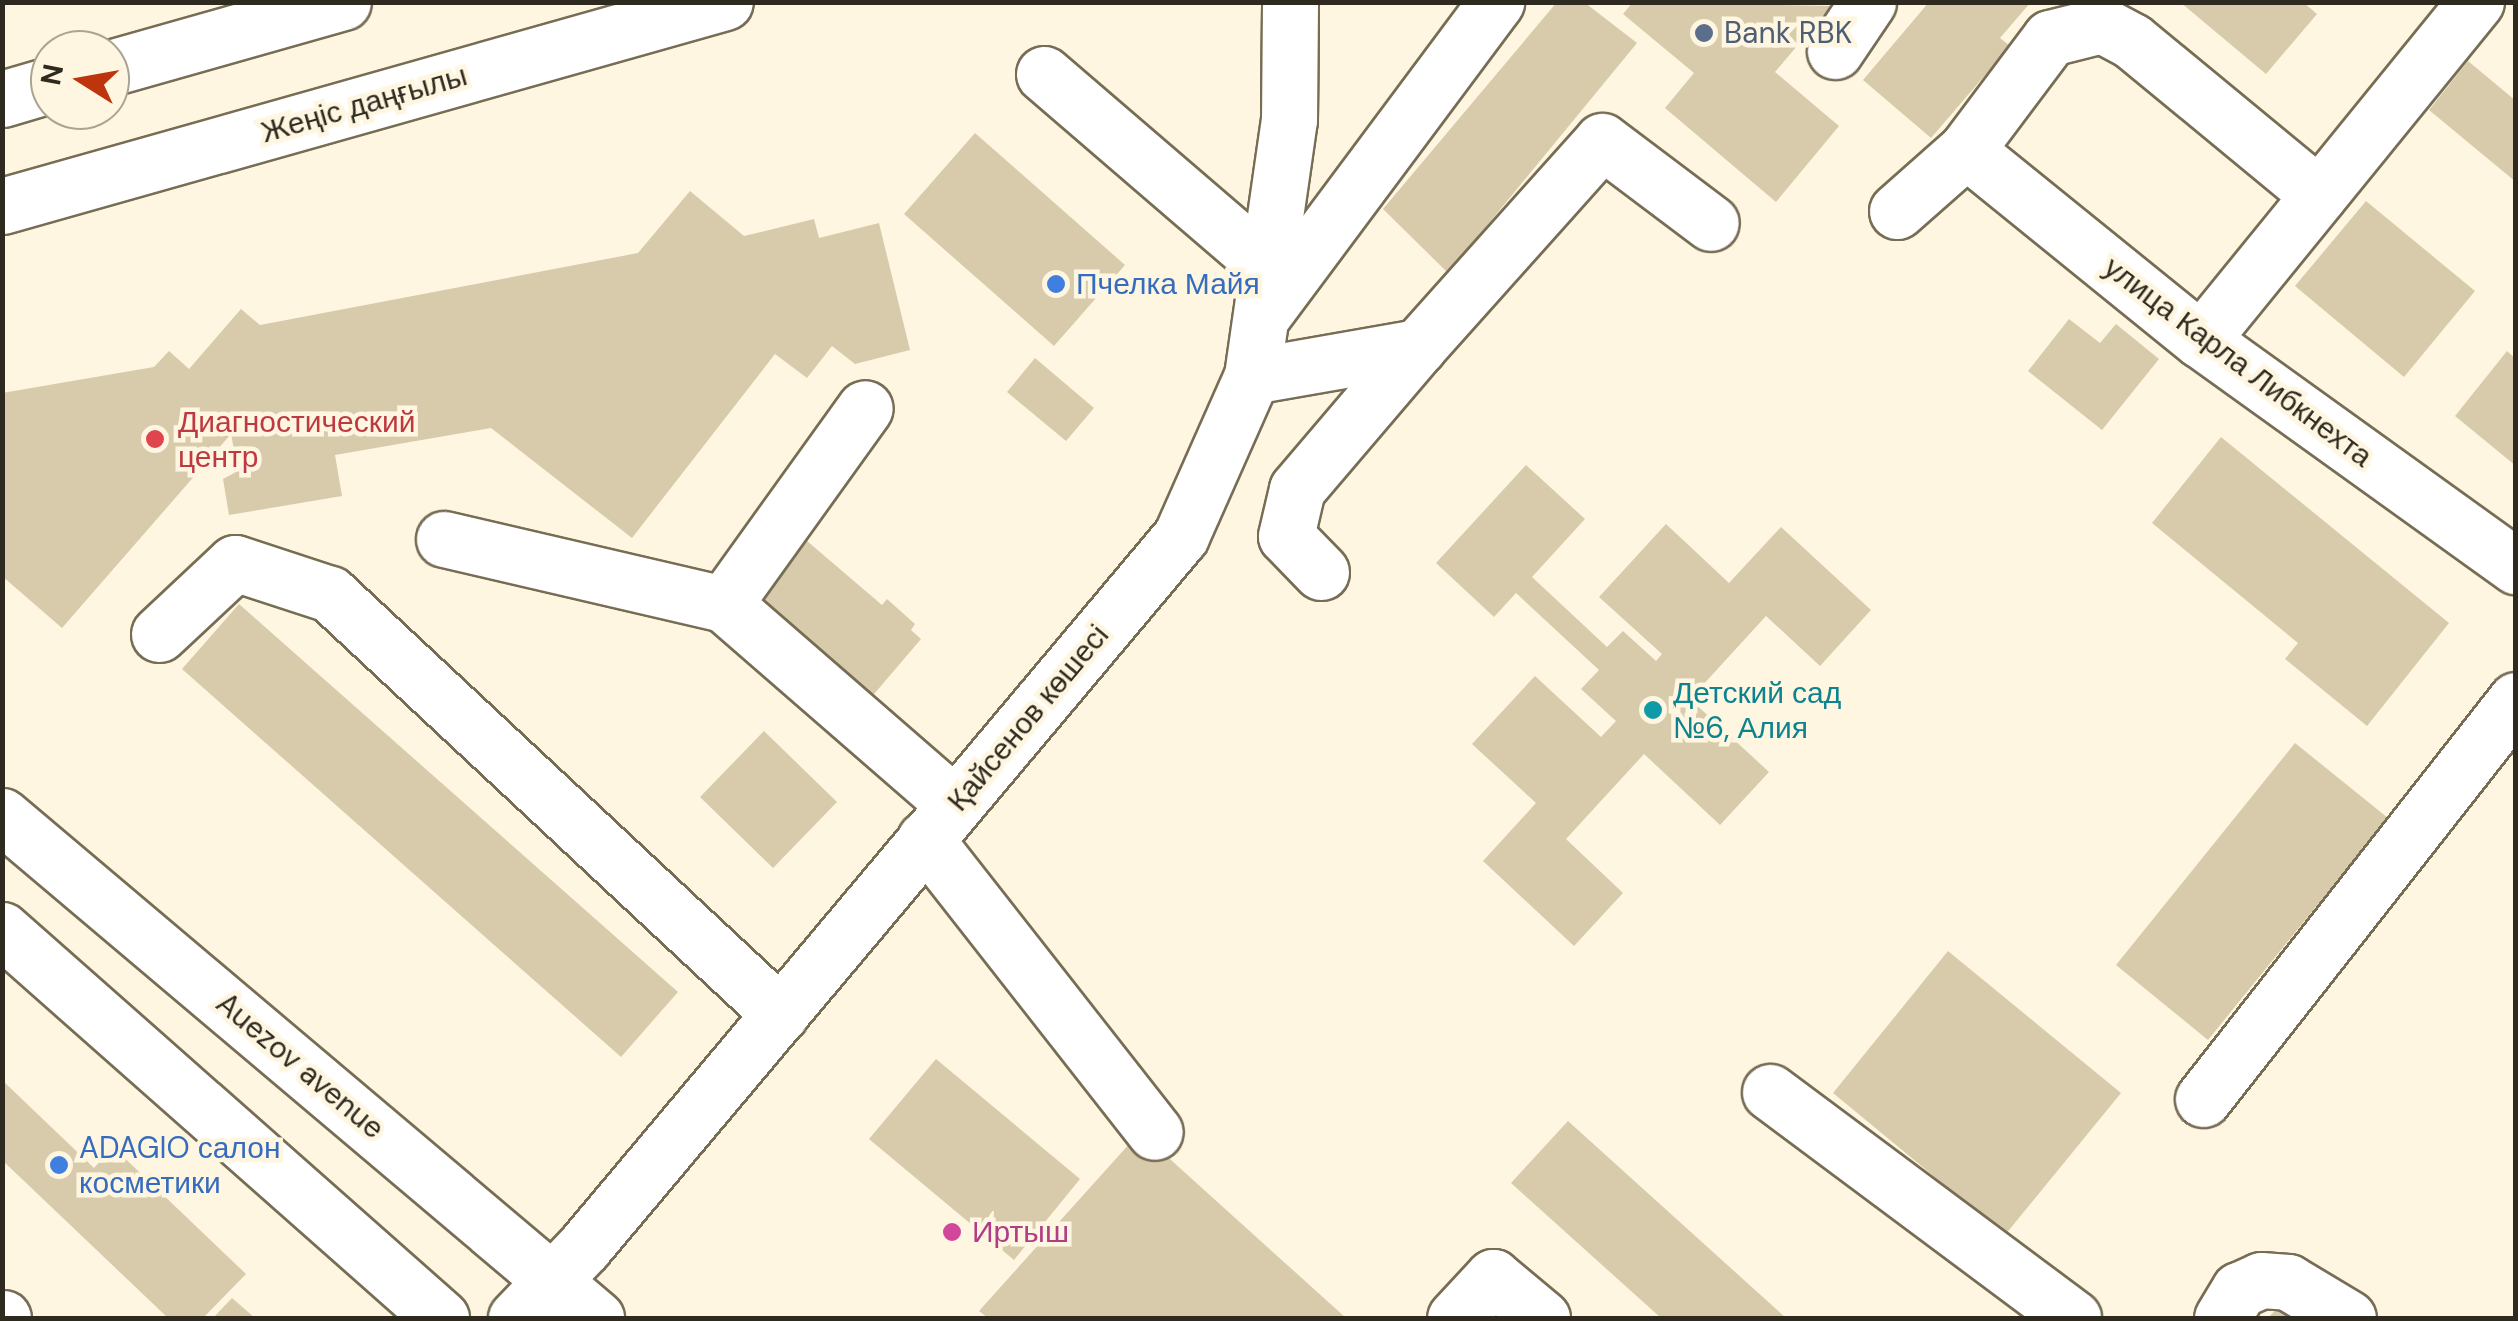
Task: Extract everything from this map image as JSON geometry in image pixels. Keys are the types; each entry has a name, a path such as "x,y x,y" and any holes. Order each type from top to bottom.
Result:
{"main road":[{"path":"130,62 343,2"},
{"name":"Жеңіс даңғылы","path":"2,206 726,2"},
{"name":"Қайсенов көшесі","path":"516,1318 780,1014 1182,536 1252,376 1289,120 1290,2"},
{"path":"1044,74 1264,293 1496,2"},
{"path":"1835,52 1868,2"},
{"path":"2201,340 2476,2"},
{"path":"1897,211 1966,150 2050,38 2102,26 2132,42 2319,195"},
{"path":"2,98 30,90"},
{"path":"1322,572 1286,536 1297,489 1602,142 1711,223"},
{"name":"улица Карла Либкнехта","path":"1966,150 2201,340 2516,566"},
{"path":"1252,376 1418,347"},
{"path":"724,604 866,408"},
{"path":"444,538 724,604 940,822 1155,1132"},
{"path":"159,634 235,563 330,594 780,1014"},
{"path":"2203,1099 2516,700"},
{"name":"Auezov avenue","path":"2,816 596,1318"},
{"path":"2,930 441,1318"},
{"path":"1770,1092 2073,1318"},
{"path":"1455,1318 1493,1277 1542,1318"},
{"path":"2222,1318 2240,1290 2261,1280 2288,1282 2348,1318"}],"building":[{"path":"1557,2 1584,2 1637,43 1448,273 1383,209"},
{"path":"1633,2 1831,6 1775,72 1839,126 1776,202 1665,108 1694,73 1623,14"},
{"path":"1929,2 2031,2 2000,38 2010,46 1931,138 1863,80"},
{"path":"2180,2 2303,2 2317,14 2266,74"},
{"path":"2468,61 2516,101 2516,182 2429,110"},
{"path":"975,133 1125,265 1054,346 904,214"},
{"path":"690,191 744,236 814,219 819,238 879,223 910,350 855,364 832,346 807,378 775,354 632,538 491,428 335,455 342,496 229,515 223,479 238,471 231,434 62,628 2,576 2,393 154,367 169,351 189,369 241,309 260,325 638,253"},
{"path":"2366,201 2475,291 2404,377 2295,286"},
{"path":"2069,319 2100,343 2116,324 2159,359 2102,430 2028,371"},
{"path":"2507,351 2516,359 2516,466 2455,416"},
{"path":"1035,358 1094,408 1066,441 1007,392"},
{"path":"2221,437 2449,623 2367,726 2285,659 2298,643 2152,523"},
{"name":"Детский сад №6, Алия","path":"1526,465 1585,519 1532,577 1607,647 1623,631 1656,661 1662,654 1599,597 1666,524 1729,583 1781,527 1871,610 1820,666 1766,616 1690,699 1769,772 1720,825 1644,754 1566,839 1623,893 1574,946 1483,861 1536,803 1472,744 1535,676 1601,737 1616,721 1581,689 1599,670 1516,593 1494,617 1436,563"},
{"path":"800,535 882,605 887,599 915,624 911,630 921,639 863,707 742,603"},
{"path":"239,604 678,992 621,1057 182,669"},
{"path":"764,731 837,802 773,868 700,797"},
{"path":"2295,743 2388,818 2208,1040 2116,965"},
{"path":"1948,951 2121,1093 2005,1235 1833,1093"},
{"path":"936,1059 1080,1179 1014,1260 869,1139"},
{"path":"2,1080 94,1168 113,1147 246,1274 203,1318 168,1318 2,1160"},
{"path":"1568,1121 1786,1318 1661,1318 1511,1183"},
{"path":"1140,1132 1346,1318 988,1318 979,1311"},
{"path":"232,1298 255,1318 213,1318"},
{"path":"2278,1307 2291,1318 2268,1318"}],"place":[{"name":"Bank RBK","path":"1704,33"},
{"name":"Пчелка Майя","path":"1056,284"},
{"name":"Диагностический центр","path":"155,439"},
{"name":"Детский сад №6, Алия","path":"1653,710"},
{"name":"ADAGIO салон косметики","path":"59,1165"},
{"name":"Иртыш","path":"952,1232"}]}
